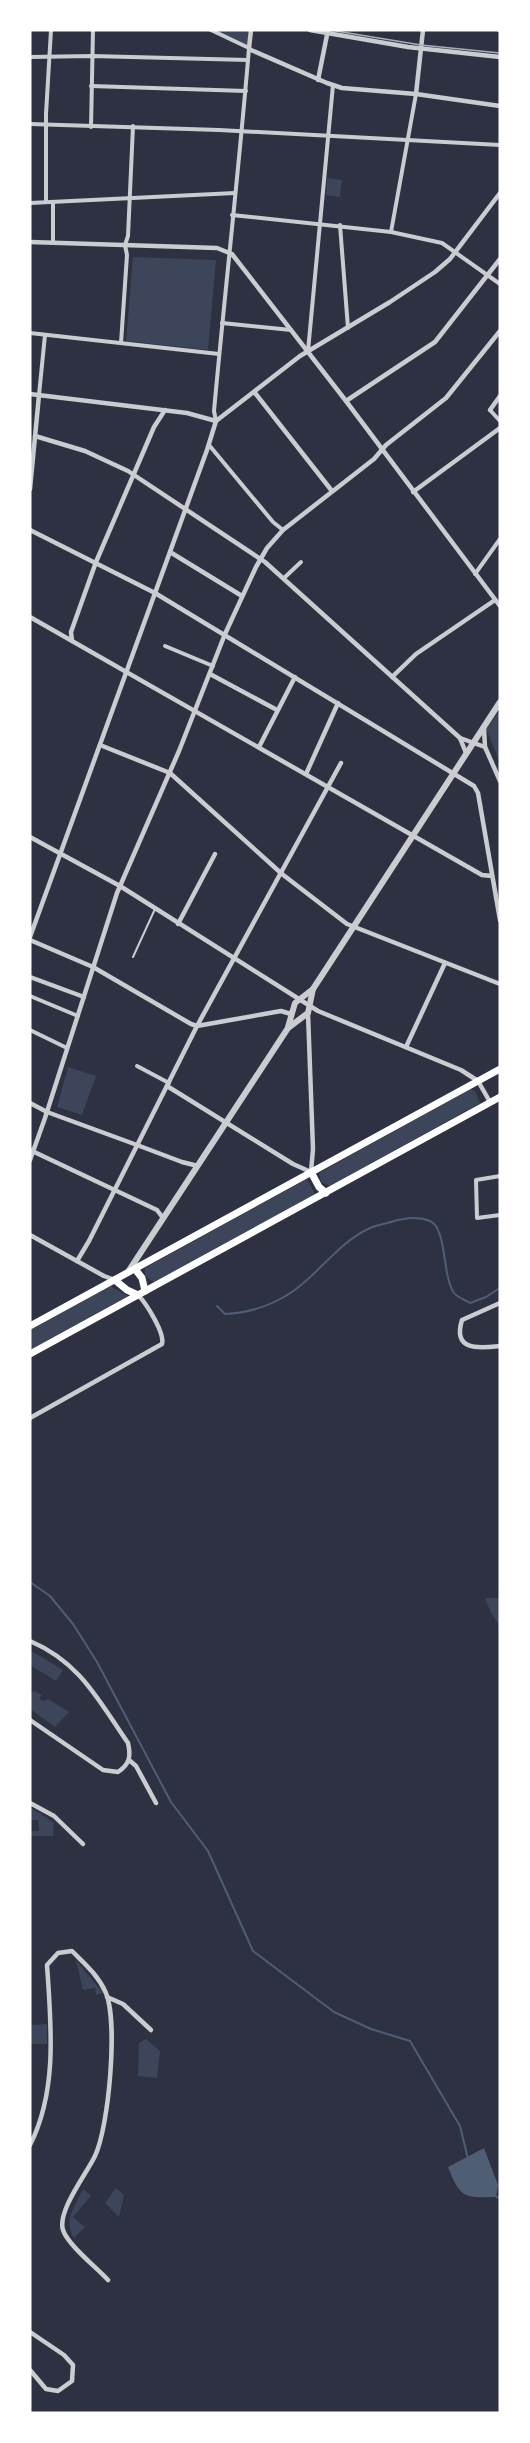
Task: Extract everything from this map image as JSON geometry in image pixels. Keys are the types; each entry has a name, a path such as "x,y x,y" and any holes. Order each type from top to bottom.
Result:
{"main road":[{"path":"30,1326 500,1069"},
{"path":"30,1354 500,1097"},
{"path":"311,1172 319,1187 326,1193"},
{"path":"131,1271 142,1278 142,1293"},
{"path":"115,1280 127,1290 142,1293"}],"street":[{"path":"46,202 46,125 51,30"},
{"path":"92,30 92,126"},
{"path":"210,30 333,86 416,94 500,106"},
{"path":"250,30 243,132 228,251 214,411 216,420 209,445 30,939 93,967 197,1026 277,1011 291,1014"},
{"path":"310,30 421,49 500,57"},
{"path":"391,232 416,94 423,30"},
{"path":"318,80 328,32"},
{"path":"30,57 92,56 248,60"},
{"path":"91,86 246,92"},
{"path":"308,352 333,86"},
{"path":"30,124 133,126 500,145"},
{"path":"121,343 133,126"},
{"path":"30,202 235,193"},
{"path":"30,394 165,410 216,420 308,352 435,272 455,252 499,196"},
{"path":"53,201 53,243"},
{"path":"232,215 340,225 391,232 442,243 500,284"},
{"path":"340,225 348,328"},
{"path":"30,242 217,248 228,251 242,264 500,606"},
{"path":"346,401 435,342 500,259"},
{"path":"222,323 292,330"},
{"path":"30,1160 120,886 170,773 225,634 260,559 284,530 374,459 381,450 446,398 500,331"},
{"path":"30,333 219,354"},
{"path":"30,489 45,334"},
{"path":"255,393 332,491"},
{"path":"500,396 489,410 500,421"},
{"path":"72,641 71,632 96,562 154,427 165,410"},
{"path":"413,492 500,428"},
{"path":"35,436 79,449 134,475 260,559 284,578 460,738 485,747"},
{"path":"209,445 273,522 284,530"},
{"path":"30,530 155,593 477,789 500,920"},
{"path":"475,574 500,538"},
{"path":"170,552 242,596"},
{"path":"284,578 302,562"},
{"path":"392,677 416,654 495,600"},
{"path":"30,617 414,837 482,875 492,876"},
{"path":"165,646 213,666"},
{"path":"210,674 278,710"},
{"path":"259,747 295,677"},
{"path":"137,1066 293,1164 311,1172 313,1149 309,1010 313,989 500,702"},
{"path":"306,774 338,703"},
{"path":"484,726 485,747 500,781"},
{"path":"460,738 466,757"},
{"path":"100,745 170,773 282,873 341,920 500,984"},
{"path":"77,1261 197,1026 341,763"},
{"path":"30,837 120,886 298,999 309,1010 318,1011 461,1070 478,1081 490,1102"},
{"path":"178,924 215,855"},
{"path":"406,1047 445,963"},
{"path":"30,977 84,997"},
{"path":"288,1028 298,999 313,989"},
{"path":"30,996 78,1016"},
{"path":"131,1271 163,1218 288,1028 309,1010"},
{"path":"30,1030 67,1048"},
{"path":"30,1103 47,1112 198,1166"},
{"path":"32,1151 157,1210 163,1218"},
{"path":"500,1176 476,1180 477,1218 500,1215"},
{"path":"30,1235 115,1280"},
{"path":"30,1418 159,1347 164,1339 142,1293"},
{"path":"500,1303 462,1320 459,1329 461,1338 466,1344 475,1348 500,1346"},
{"path":"30,1641 60,1658 77,1671 128,1743 129,1760 123,1768 110,1773 30,1720"},
{"path":"129,1760 136,1766 156,1803"},
{"path":"30,1803 54,1816 83,1844"},
{"path":"30,2145 43,2110 50,2067 52,2032 48,1965 58,1953 72,1951 99,1978 107,1997 113,2062 96,2154 64,2211 62,2228 71,2245 108,2280"},
{"path":"107,1997 123,2004 151,2030"},
{"path":"30,2332 64,2355 73,2365 72,2381 58,2391 46,2389 30,2370"}],"lane":[{"path":"133,957 156,909"}],"shaded area":[{"path":"211,30 251,30 249,48"},
{"path":"327,178 342,180 340,197 326,195"},
{"path":"133,257 216,260 208,350 126,341"},
{"path":"500,710 500,762 486,729"},
{"path":"68,1067 96,1076 82,1115 57,1107"},
{"path":"470,1089 475,1091 480,1103 330,1186 321,1182 319,1173"},
{"path":"307,1179 315,1194 155,1283 145,1276 145,1268"},
{"path":"110,1286 128,1296 30,1350 30,1330"},
{"path":"485,1598 500,1598 500,1626 491,1613"},
{"path":"30,1650 63,1670 56,1681 30,1665"},
{"path":"34,1691 42,1695 39,1699 44,1701 48,1699 69,1712 55,1727 30,1709 30,1694"},
{"path":"30,1808 54,1823 53,1836 30,1836 30,1831 39,1831 38,1820 30,1820"},
{"path":"76,1960 103,1993 96,1995 95,1988 83,1990"},
{"path":"47,2024 47,2044 30,2044 30,2025"},
{"path":"146,2039 160,2051 157,2078 138,2076 139,2043"},
{"path":"484,2148 498,2185 496,2197 464,2194 456,2185 448,2167"},
{"path":"116,2188 124,2195 119,2217 105,2203"},
{"path":"83,2189 91,2196 73,2217 85,2227 74,2238 70,2219"}],"waterway":[{"path":"217,1306 225,1314 255,1309 275,1302 294,1291 356,1236 374,1226 412,1218 426,1219 435,1225 442,1242 450,1285 457,1296 470,1303 500,1288"},
{"path":"30,1582 50,1596 73,1624 97,1662 171,1802 208,1851 253,1951 334,2012 371,2029 410,2041 460,2126 468,2159"},
{"path":"494,2195 500,2199"}],"tram line":[{"path":"330,30 421,45 500,53"}]}
